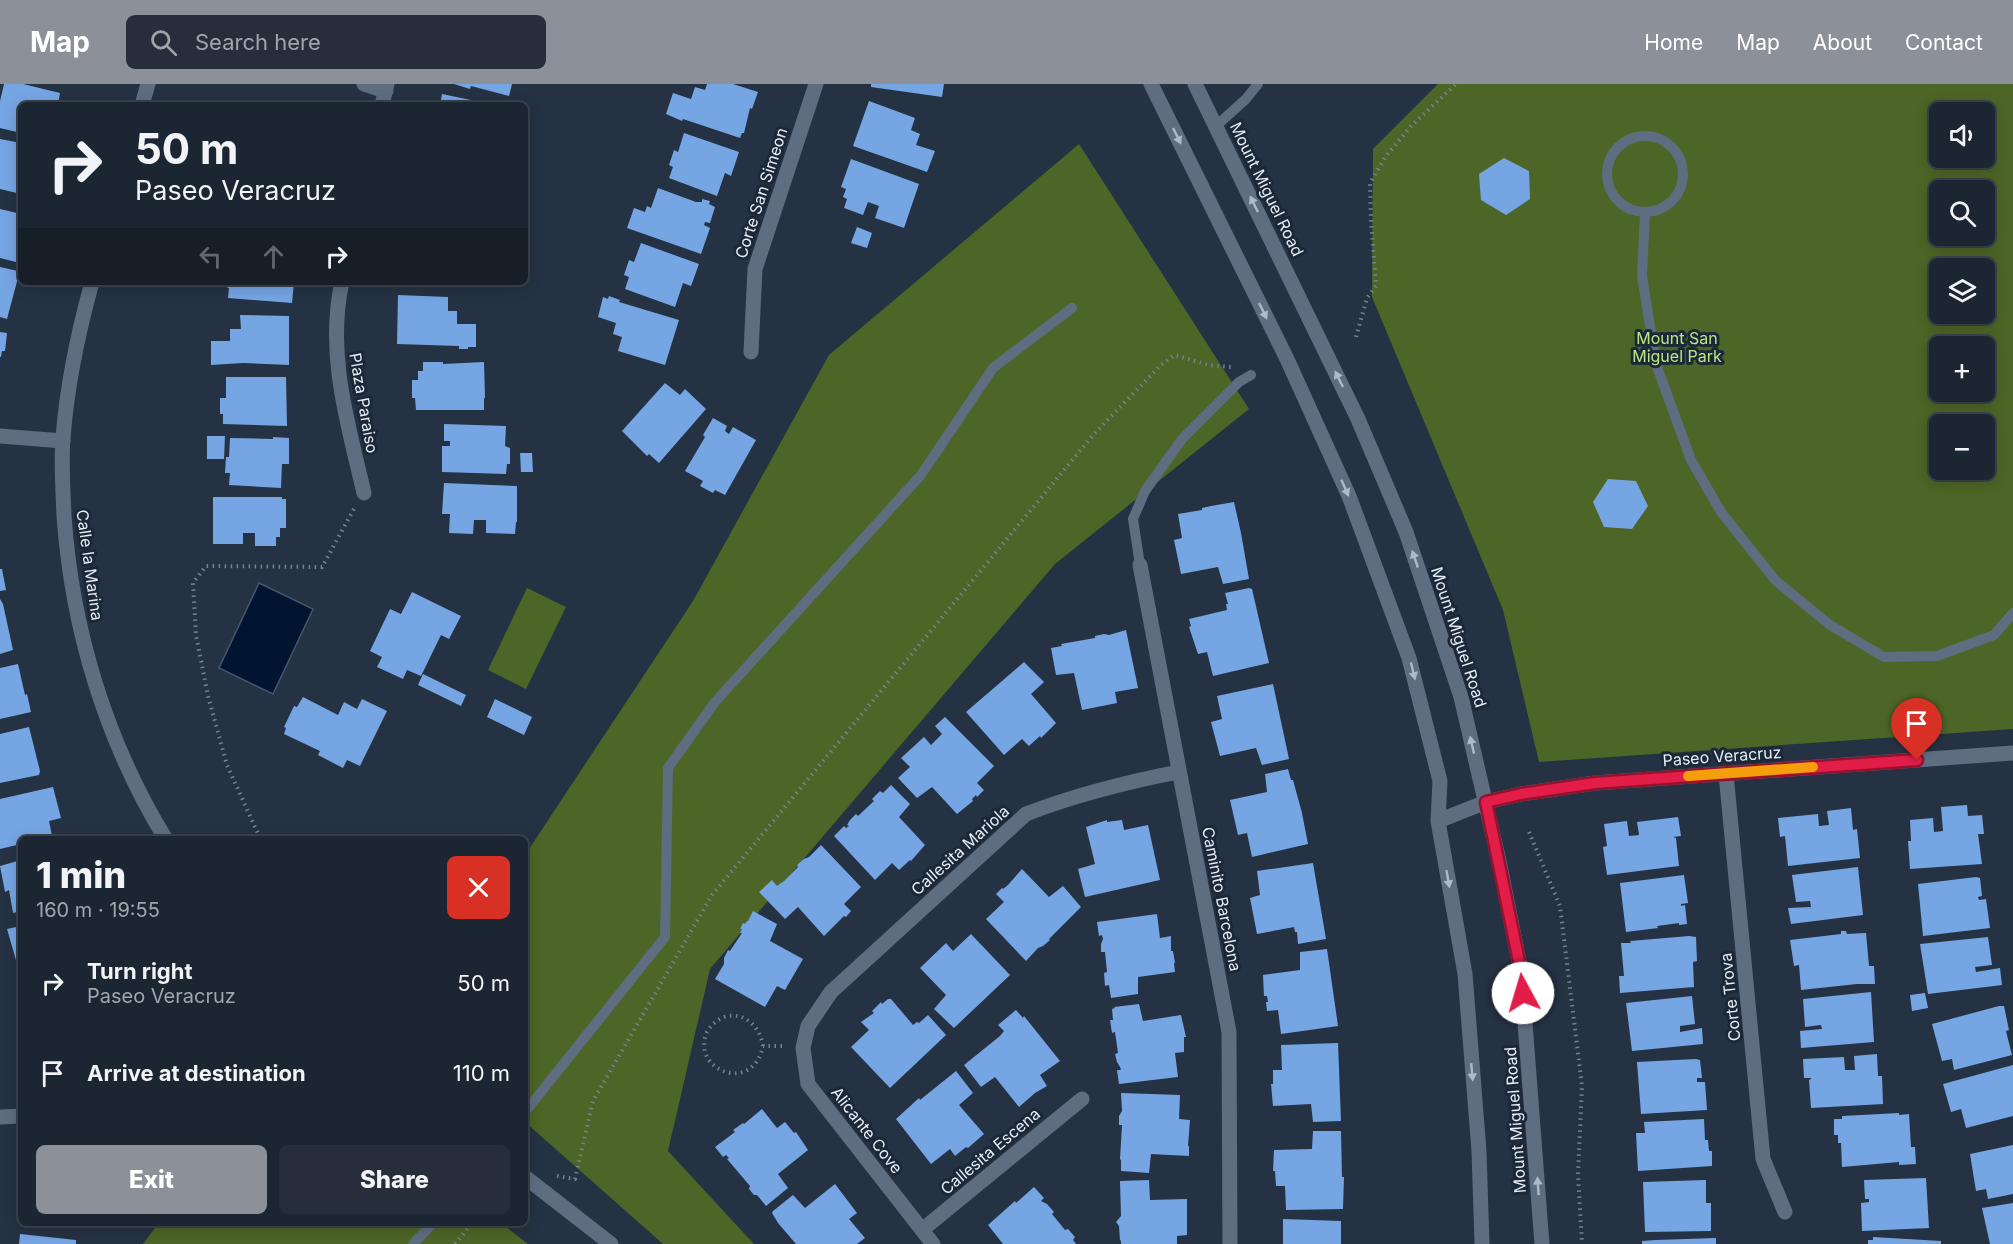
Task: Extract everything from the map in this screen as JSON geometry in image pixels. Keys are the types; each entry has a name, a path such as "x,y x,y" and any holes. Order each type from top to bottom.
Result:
{"street":[{"path":"143,102 148,84"},
{"path":"364,84 385,93"},
{"name":"Corte San Simeon","path":"751,352 755,269 816,84"},
{"path":"1151,84 1287,359 1348,496 1409,658 1440,781 1438,821 1465,974 1479,1151 1482,1244"},
{"name":"Mount Miguel Road","path":"1195,84 1358,419 1406,532 1461,697 1486,802 1521,971 1542,1244"},
{"name":"Calle la Marina","path":"91,285 78,332 67,396 63,441 63,490 72,588 82,637 112,731 132,776 164,836"},
{"name":"Plaza Paraiso","path":"342,285 336,348 344,406 364,493"},
{"path":"0,436 63,441"},
{"name":"Caminito Barcelona","path":"1140,565 1229,1032 1230,1244"},
{"name":"Paseo Veracruz","path":"1438,821 1486,802 1521,794 1595,783 2013,753"},
{"name":"Callesita Mariola","path":"808,1026 831,992 1026,814 1058,801 1178,772"},
{"name":"Corte Trova","path":"1726,774 1763,1159 1785,1212"},
{"name":"Alicante Cove","path":"808,1026 803,1048 808,1084 933,1244"},
{"name":"Callesita Escena","path":"922,1230 1082,1099"},
{"path":"0,1117 18,1116"},
{"path":"528,1179 611,1244"}],"lane":[{"path":"1216,126 1246,99 1258,84"},
{"path":"1643,136 1667,143 1679,157 1683,174 1682,186 1672,201 1657,211 1645,213 1621,204 1612,194 1607,182 1607,168 1611,156 1619,146 1630,139 1643,136"},
{"path":"1645,213 1642,276 1656,364 1691,460 1720,512 1774,580 1830,625 1884,657 1937,656 1995,635 2013,613"},
{"path":"528,1108 665,937 668,768 715,702 921,475 993,368 1072,308"},
{"path":"1140,565 1133,519 1145,491 1182,439 1239,382 1251,375"},
{"path":"413,1244 430,1226"}],"path":[{"path":"1356,337 1367,298 1376,286 1370,183 1386,156 1411,126 1456,84"},
{"path":"555,1176 575,1179 593,1101 712,895 1094,435 1161,365 1175,355 1208,365 1229,366 1251,375"},
{"path":"259,836 227,765 208,696 196,635 194,583 206,566 322,567 364,493"},
{"path":"1529,832 1560,906 1563,929 1582,1086 1578,1174 1582,1244"},
{"path":"732,1016 751,1021 762,1037 763,1046 756,1064 748,1070 730,1074 721,1071 707,1058 705,1039 708,1030 715,1022 732,1016"},
{"path":"763,1046 803,1048"},
{"path":"455,1244 470,1226"}],"green space":[{"name":"Mount San Miguel Park","path":"1438,84 2013,84 2013,729 1539,762 1503,610 1372,297 1373,149"},
{"path":"1079,144 1249,409 1055,564 710,969 668,1151 754,1244 663,1244 528,1125 528,850 693,601 829,355"},
{"path":"527,588 566,607 526,689 488,670"},
{"path":"158,1226 505,1226 528,1244 143,1244"}],"water":[{"path":"259,583 313,609 273,694 219,668"}],"building":[{"path":"4,84 23,84 60,93 58,102 18,102 18,132 0,128 0,101"},
{"path":"454,84 512,84 509,96"},
{"path":"707,84 733,84 758,92 752,109 750,108 744,133 740,138 666,114 673,93 691,99 695,87 705,90"},
{"path":"871,84 944,84 942,97 871,87"},
{"path":"442,94 480,102 441,102"},
{"path":"869,101 915,118 911,130 920,134 916,145 935,151 927,172 853,146"},
{"path":"684,133 739,152 731,176 725,173 717,196 669,178 673,167 669,165 674,150 678,152"},
{"path":"0,139 18,142 18,193 0,189"},
{"path":"1504,158 1529,171 1530,199 1506,215 1481,200 1479,174"},
{"path":"851,159 919,184 904,228 875,218 879,206 868,202 863,215 844,208 847,199 843,197 846,189 841,187"},
{"path":"658,188 696,202 702,202 702,199 710,201 709,204 715,207 710,223 705,222 704,225 710,228 701,254 627,228 634,208 645,212 647,206 651,208"},
{"path":"0,209 18,213 18,262 0,258"},
{"path":"857,227 872,233 867,248 851,243"},
{"path":"641,243 699,264 691,286 683,283 675,307 625,289 629,277 624,275 629,260 634,262"},
{"path":"0,267 18,271 18,278 7,319 0,317"},
{"path":"226,285 294,285 292,303 228,298 229,288"},
{"path":"398,295 448,297 448,311 457,311 457,324 476,324 476,347 459,349 459,346 397,344"},
{"path":"609,296 620,300 619,302 679,320 665,365 618,351 622,337 613,334 616,323 598,317 603,297 608,299"},
{"path":"240,315 289,316 289,365 243,363 211,365 211,341 230,341 230,329 241,329"},
{"path":"0,332 7,333 5,351 2,351 1,357 0,357"},
{"path":"423,362 443,362 443,364 484,362 484,410 416,410 415,398 412,398 412,380 418,380 418,371 423,371"},
{"path":"226,377 286,377 287,426 223,424 223,414 220,414 220,398 226,398"},
{"path":"665,383 680,395 685,389 706,409 659,463 649,454 647,456 622,431"},
{"path":"713,418 727,426 725,431 729,434 733,427 756,440 725,495 715,490 713,493 700,486 703,481 685,471 705,437 703,435"},
{"path":"444,424 506,426 505,446 510,448 510,464 507,464 506,474 442,472 442,446 450,446 450,441 444,441"},
{"path":"207,436 225,436 224,459 207,459"},
{"path":"273,437 289,438 289,464 282,464 281,488 229,485 230,473 225,473 230,438 273,439"},
{"path":"520,453 532,453 533,472 521,472"},
{"path":"1608,479 1636,481 1648,506 1632,529 1604,527 1593,502"},
{"path":"444,483 517,486 515,534 486,533 486,520 474,520 473,534 449,533 450,514 442,514"},
{"path":"213,497 282,497 286,499 286,528 280,528 280,537 276,537 276,546 255,546 255,533 243,533 243,544 213,544"},
{"path":"1234,502 1249,579 1223,584 1218,567 1181,574 1174,540 1182,538 1178,514"},
{"path":"0,569 2,569 6,590 0,591"},
{"path":"1252,589 1269,663 1213,676 1207,652 1198,654 1189,627 1191,626 1189,619 1227,610 1225,593"},
{"path":"412,592 461,616 449,639 441,635 421,676 407,670 403,679 377,667 382,657 370,651 390,609 401,614"},
{"path":"0,599 13,650 0,654"},
{"path":"1126,630 1138,688 1115,692 1117,703 1082,710 1074,673 1056,675 1051,648"},
{"path":"1024,662 1044,682 1031,694 1056,723 1029,746 1022,739 1004,755 966,712"},
{"path":"18,664 31,712 0,719 0,668"},
{"path":"423,674 466,695 461,706 418,685"},
{"path":"1273,684 1289,759 1262,765 1256,748 1220,756 1211,722 1222,719 1217,696"},
{"path":"303,697 338,715 344,702 357,709 362,699 387,711 360,766 347,760 343,768 318,755 320,751 284,734 286,728 284,727 294,706 297,707"},
{"path":"495,699 532,717 524,735 487,717"},
{"path":"945,717 994,766 977,783 984,790 957,814 932,787 917,798 898,778 910,767 901,758 924,737 931,745 942,734 935,726"},
{"path":"29,727 39,775 0,783 0,734"},
{"path":"1288,769 1302,813 1308,844 1252,857 1247,833 1238,835 1230,800 1267,792 1265,774"},
{"path":"891,785 910,804 899,817 925,845 911,861 899,870 892,863 875,880 834,836 844,826 846,828 849,826 847,825 850,820 856,814 858,816 874,801 872,799 880,791 883,793"},
{"path":"53,787 61,818 49,821 52,836 18,836 18,845 0,849 0,799"},
{"path":"1967,805 1968,816 1982,815 1984,834 1978,834 1982,864 1910,869 1908,841 1911,841 1910,820 1933,818 1934,832 1943,831 1941,807"},
{"path":"1851,808 1853,830 1857,829 1860,858 1788,866 1785,836 1780,837 1778,818 1818,814 1819,826 1829,825 1827,811"},
{"path":"1678,817 1681,836 1673,837 1676,838 1679,866 1607,875 1603,847 1607,846 1604,824 1627,821 1629,836 1639,835 1637,822"},
{"path":"1107,820 1107,822 1122,820 1124,830 1148,825 1160,880 1085,897 1078,869 1095,864 1086,827"},
{"path":"821,845 861,887 844,904 851,911 824,936 798,907 785,919 759,892 772,880 777,886 784,881 798,867 797,865"},
{"path":"18,861 18,912 13,913 9,890 5,892 0,866"},
{"path":"1313,863 1326,939 1298,944 1294,927 1257,934 1250,898 1260,895 1257,871"},
{"path":"1858,867 1863,915 1791,924 1788,908 1811,907 1810,901 1796,902 1792,875"},
{"path":"1022,869 1049,897 1063,886 1081,907 1050,940 1038,948 1026,961 986,919 1004,902 996,894 1008,885"},
{"path":"1684,875 1688,903 1681,904 1681,906 1685,905 1687,924 1679,925 1679,923 1626,932 1620,883"},
{"path":"1980,878 1982,896 1978,897 1979,900 1986,899 1990,928 1923,936 1918,884"},
{"path":"753,911 777,924 770,941 803,959 785,990 777,986 765,1007 715,979 724,964 728,950 730,951 742,933 740,929 743,923 748,921"},
{"path":"1157,914 1160,938 1171,936 1175,972 1138,977 1138,994 1111,998 1109,985 1105,986 1104,973 1107,972 1105,952 1101,952 1103,939 1102,935 1099,936 1097,922"},
{"path":"18,927 18,967 7,929"},
{"path":"1841,931 1846,931 1847,934 1866,933 1869,966 1874,966 1875,984 1801,990 1799,965 1794,966 1790,940 1841,934"},
{"path":"971,934 1010,975 954,1028 934,1009 946,995 920,968 946,943 953,951"},
{"path":"1696,937 1697,961 1693,962 1694,987 1620,993 1619,976 1624,976 1621,943"},
{"path":"1988,937 1992,965 1975,967 1976,972 2000,968 2002,985 1928,994 1920,944"},
{"path":"1327,949 1338,1026 1281,1034 1278,1010 1267,1011 1266,1002 1268,1002 1267,996 1264,996 1263,975 1300,970 1300,952"},
{"path":"1871,992 1874,1042 1801,1048 1800,1031 1822,1029 1821,1025 1805,1027 1803,999"},
{"path":"1925,993 1928,1008 1912,1011 1910,995"},
{"path":"1692,996 1695,1024 1680,1026 1680,1032 1702,1028 1703,1044 1632,1051 1626,1003"},
{"path":"891,999 913,1025 928,1015 946,1035 890,1088 851,1047 869,1030 861,1022 874,1013 872,1011 881,1002 882,1004"},
{"path":"1139,1004 1143,1021 1181,1015 1186,1037 1184,1037 1184,1052 1175,1053 1178,1077 1119,1084 1117,1070 1121,1070 1115,1054 1118,1053 1115,1032 1112,1033 1110,1020 1113,1020 1112,1009"},
{"path":"2004,1006 2009,1030 2006,1031 2012,1055 1954,1070 1952,1059 1942,1061 1932,1024"},
{"path":"1016,1010 1023,1018 1024,1016 1060,1061 1040,1075 1047,1086 1019,1107 995,1077 981,1087 964,1065 1000,1036 1004,1031 998,1025"},
{"path":"1338,1043 1341,1121 1313,1122 1311,1104 1273,1106 1271,1084 1273,1084 1273,1070 1282,1070 1281,1045"},
{"path":"1877,1054 1878,1076 1882,1076 1883,1104 1811,1108 1809,1080 1811,1078 1804,1078 1803,1059 1844,1057 1845,1070 1855,1070 1854,1056"},
{"path":"1700,1060 1702,1078 1697,1078 1697,1082 1705,1082 1707,1110 1641,1114 1637,1062"},
{"path":"2013,1065 2013,1116 1966,1128 1961,1109 1951,1112 1943,1084"},
{"path":"956,1071 973,1093 959,1105 984,1134 955,1156 950,1149 931,1164 896,1119 919,1098 920,1100"},
{"path":"1121,1093 1180,1095 1179,1119 1190,1120 1189,1156 1151,1154 1149,1173 1121,1171 1122,1125 1119,1125 1119,1116 1122,1111"},
{"path":"762,1109 777,1128 785,1122 794,1133 796,1132 808,1150 778,1174 788,1188 766,1206 749,1189 750,1186 727,1159 729,1158 726,1155 723,1157 715,1147 735,1132 733,1130"},
{"path":"1899,1113 1899,1115 1909,1114 1911,1147 1915,1147 1916,1164 1899,1165 1899,1162 1842,1167 1841,1143 1838,1143 1838,1135 1834,1135 1834,1119 1842,1119 1842,1116"},
{"path":"1704,1119 1705,1140 1708,1140 1709,1151 1712,1151 1712,1166 1638,1171 1636,1133 1645,1133 1644,1122"},
{"path":"1313,1131 1341,1131 1342,1177 1344,1177 1343,1209 1286,1210 1285,1186 1276,1186 1275,1171 1273,1171 1274,1150 1312,1149"},
{"path":"2013,1145 2013,1194 1988,1199 1986,1189 1976,1191 1970,1154"},
{"path":"1926,1178 1929,1228 1862,1231 1861,1203 1869,1202 1869,1199 1865,1199 1864,1180"},
{"path":"1149,1180 1150,1200 1187,1199 1187,1235 1177,1236 1177,1244 1121,1244 1119,1226 1116,1222 1121,1216 1120,1181"},
{"path":"1706,1180 1706,1203 1711,1203 1711,1231 1645,1232 1643,1182"},
{"path":"835,1184 857,1213 849,1219 865,1238 857,1244 796,1244 778,1223 773,1211 793,1195 805,1208"},
{"path":"1034,1187 1044,1198 1041,1201 1054,1212 1052,1214 1065,1230 1068,1229 1075,1237 1073,1240 1076,1244 1003,1244 988,1225"},
{"path":"2013,1203 2013,1244 1990,1244 1982,1208"},
{"path":"1283,1219 1341,1221 1341,1244 1283,1244"},
{"path":"20,1234 76,1240 76,1244 19,1244"},
{"path":"1873,1237 1941,1241 1941,1244 1868,1244 1868,1240 1873,1240"},
{"path":"1716,1238 1716,1244 1642,1244 1642,1241"}],"slow traffic":[{"path":"1688,776 1813,767"}],"route":[{"path":"1523,993 1521,971 1486,802 1521,794 1595,783 1917,760"}]}
